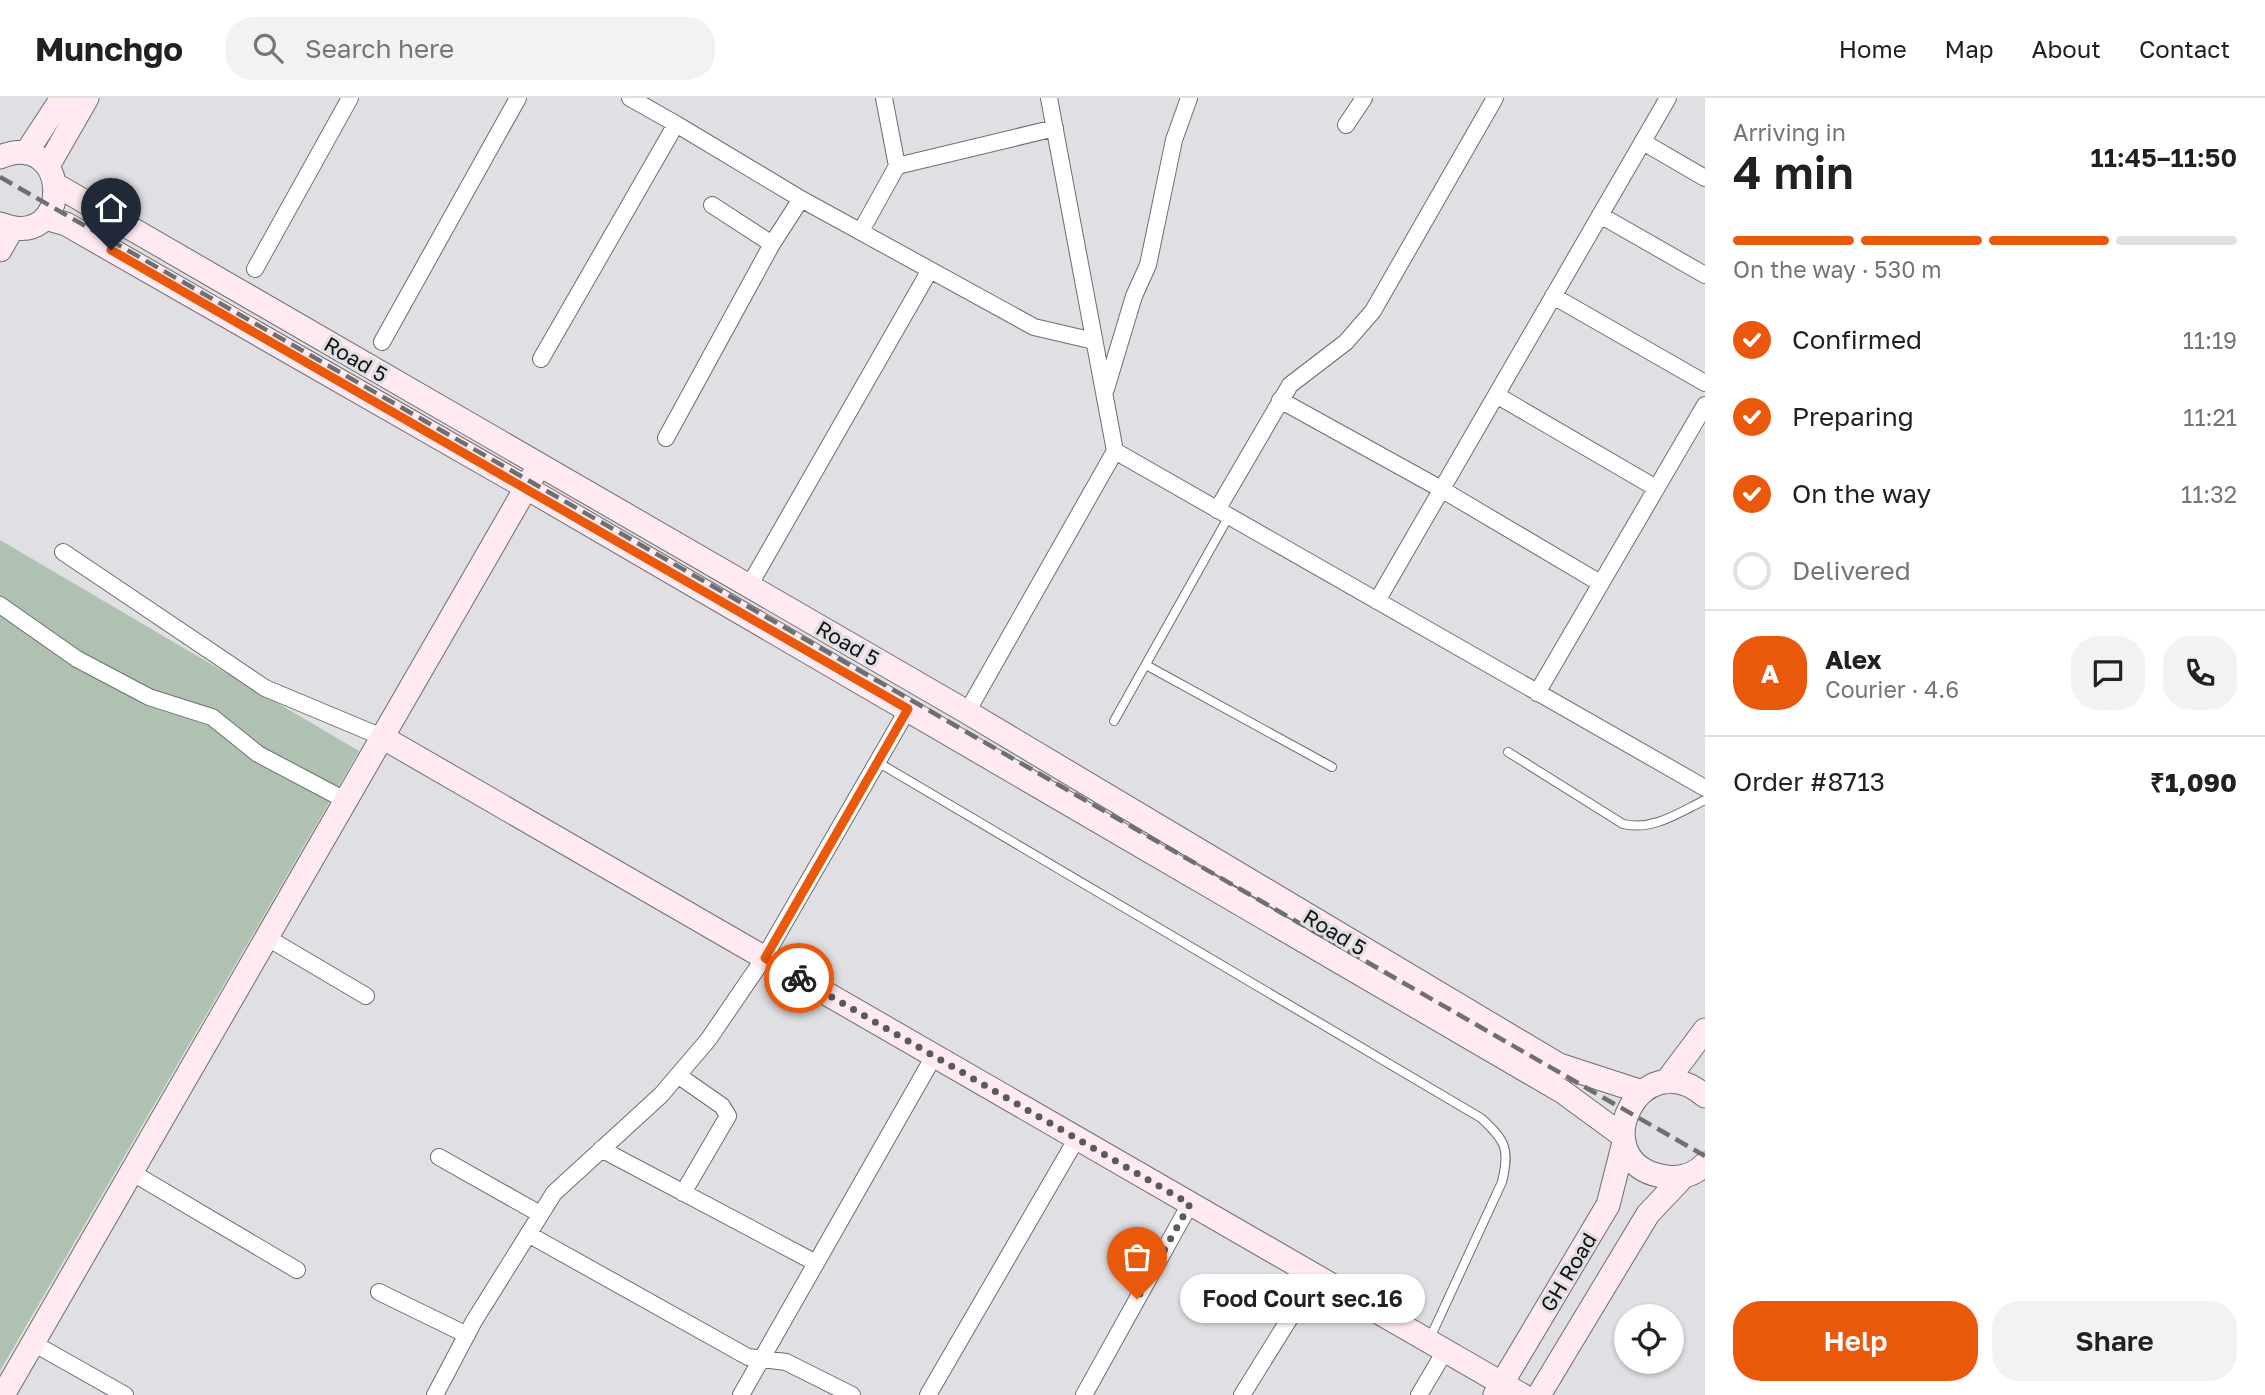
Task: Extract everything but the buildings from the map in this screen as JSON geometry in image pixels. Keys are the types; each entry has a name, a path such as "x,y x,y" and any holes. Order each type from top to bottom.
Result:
{"street":[{"path":"0,157 26,153 62,98"},
{"path":"0,250 6,226 24,229 45,218 56,200 52,175 87,98"},
{"path":"255,269 350,98"},
{"path":"383,342 518,98"},
{"path":"630,98 802,199 1034,327 1094,341"},
{"path":"861,231 897,166 884,98"},
{"path":"967,712 1115,452 1049,98"},
{"path":"1104,394 1130,308 1148,265 1174,140 1189,98"},
{"path":"1346,125 1364,98"},
{"path":"1223,513 1280,400 1301,376 1346,342 1364,324 1495,98"},
{"path":"1377,601 1498,396 1666,99"},
{"path":"541,359 676,124"},
{"path":"897,166 1055,128"},
{"path":"1643,142 1705,178"},
{"name":"Road 5","path":"26,153 52,175 539,466 967,712 1559,1065 1642,1092"},
{"path":"666,438 772,244 802,199"},
{"path":"712,205 772,244"},
{"path":"1600,215 1705,275"},
{"name":"Road 5","path":"45,218 66,224 525,487 1563,1092 1623,1139 1641,1168 1654,1175 1699,1170"},
{"path":"749,586 930,270"},
{"path":"1553,296 1705,383"},
{"path":"1498,396 1656,488"},
{"path":"1280,400 1441,489 1600,583"},
{"path":"1537,693 1705,405"},
{"path":"1115,452 1705,788"},
{"path":"3,1395 539,466"},
{"path":"63,552 265,688 382,737 1436,1346 1498,1389 1522,1395"},
{"path":"0,605 77,659 149,697 212,717 258,754 345,800"},
{"path":"435,1395 467,1335 554,1193 679,1076 708,1040 765,958 908,709"},
{"path":"266,937 366,996"},
{"path":"1642,1092 1666,1082 1705,1030"},
{"path":"741,1395 934,1056"},
{"path":"679,1076 722,1106 728,1116 683,1193"},
{"path":"1666,1082 1692,1087 1705,1096"},
{"name":"GH Road","path":"1498,1389 1608,1205 1623,1139 1626,1111 1642,1092"},
{"path":"928,1395 1077,1138"},
{"path":"601,1149 816,1263"},
{"path":"439,1157 540,1214"},
{"name":"GH Road","path":"1539,1395 1648,1214 1699,1170"},
{"path":"131,1172 297,1270"},
{"path":"1084,1395 1190,1204"},
{"path":"528,1234 748,1357 786,1362 852,1395"},
{"path":"1242,1395 1315,1276"},
{"path":"379,1292 467,1335"},
{"path":"33,1343 125,1395"},
{"path":"1419,1395 1436,1346"}],"lane":[{"path":"1114,721 1223,513"},
{"path":"1146,664 1332,767"},
{"path":"1508,752 1623,824 1638,828 1656,824 1705,800"},
{"path":"879,763 1481,1118 1499,1134 1505,1144 1507,1160 1502,1182 1436,1346"}],"green space":[{"path":"0,540 359,751 0,1371"}],"railway":[{"path":"0,177 1705,1156"}],"way so far":[{"path":"799,978 1190,1204 1137,1299"}],"place":[{"name":"Food Court sec.16","path":"1137,1299"}],"route":[{"path":"111,250 908,709 765,958 799,978"}]}
